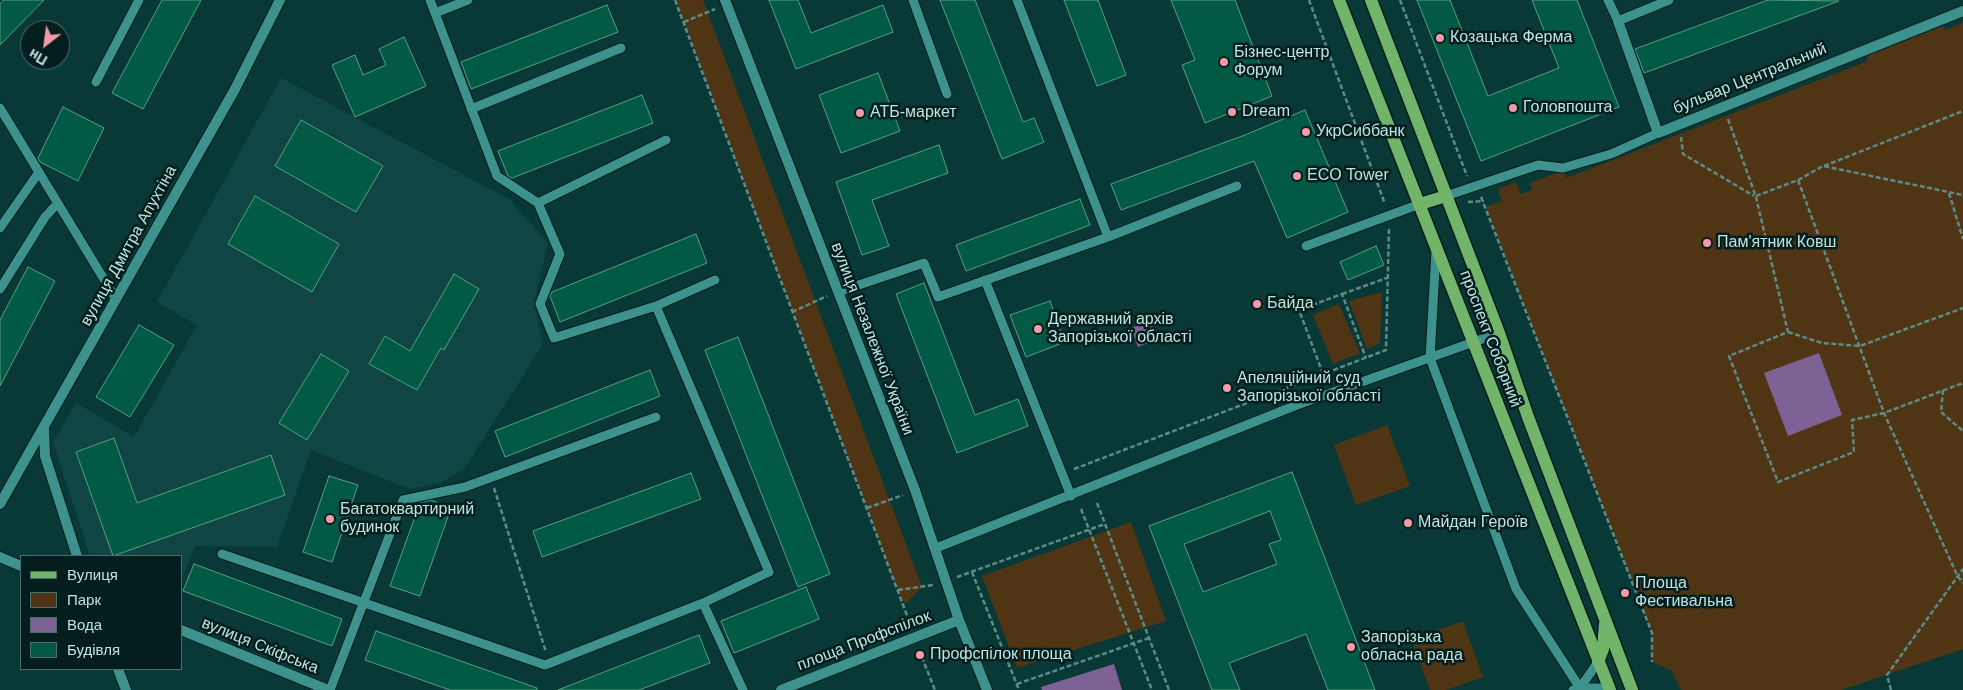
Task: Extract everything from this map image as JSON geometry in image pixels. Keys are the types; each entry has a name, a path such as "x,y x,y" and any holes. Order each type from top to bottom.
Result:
{"main road":[{"name":"проспект Соборний","path":"1339,0 1610,689"},
{"name":"проспект Соборний","path":"1372,0 1632,690"},
{"path":"1420,204 1446,196"},
{"path":"1598,662 1603,649 1605,619"}],"street":[{"name":"вулиця Дмитра Апухтіна","path":"0,504 235,88 280,0"},
{"name":"вулиця Незалежної України","path":"726,2 915,490 959,620 987,690"},
{"name":"бульвар Центральний","path":"1618,21 1658,133 1680,122 1963,11"},
{"path":"44,427 45,456 77,555"},
{"path":"0,557 20,566"},
{"name":"площа Профспілок","path":"781,690 959,620"},
{"name":"вулиця Скіфська","path":"182,630 329,690"},
{"path":"118,670 126,690"}],"lane":[{"path":"96,82 140,0"},
{"path":"430,0 497,176 538,203 560,254 540,304 554,338 656,306 715,280"},
{"path":"435,13 468,0"},
{"path":"913,0 947,94"},
{"path":"1017,0 1108,237"},
{"path":"1608,0 1618,21 1669,0"},
{"path":"471,109 621,48"},
{"path":"0,108 116,299"},
{"path":"1446,196 1538,164 1563,168 1611,154 1658,133"},
{"path":"538,203 666,140"},
{"path":"0,228 39,172"},
{"path":"838,292 924,263 938,297 1108,237 1237,186"},
{"path":"0,289 45,217 58,203"},
{"path":"1306,246 1420,204"},
{"path":"1436,244 1430,358 1516,588 1576,689"},
{"path":"985,280 1071,496"},
{"path":"222,554 545,665 703,603 769,572 656,306"},
{"path":"936,548 1297,405 1499,333"},
{"path":"329,690 403,500 464,487 656,417"},
{"path":"703,603 743,690"},
{"path":"1576,689 1598,662"},
{"path":"1576,689 1610,689"}],"path":[{"path":"675,0 935,690"},
{"path":"1062,473 1386,350 1389,216 1309,0"},
{"path":"1400,0 1468,180 1484,200 1652,633 1652,662"},
{"path":"684,22 726,2"},
{"path":"1723,105 1756,196 1788,332"},
{"path":"1756,196 1798,180 1823,166 1963,111"},
{"path":"1680,122 1683,154 1756,196"},
{"path":"1823,166 1963,195"},
{"path":"1798,180 1884,413 1957,575 1963,583"},
{"path":"1949,193 1963,239"},
{"path":"1323,374 1299,310 1388,277"},
{"path":"792,312 838,292"},
{"path":"1342,294 1366,358"},
{"path":"1963,308 1860,346 1822,343 1788,332 1729,356 1778,482 1854,452 1852,420 1884,413 1963,383"},
{"path":"1943,390 1941,412 1963,430"},
{"path":"491,477 550,663"},
{"path":"867,508 915,490"},
{"path":"1097,503 1168,690"},
{"path":"1081,509 1152,690"},
{"path":"898,590 930,586 1105,524"},
{"path":"1890,690 1887,675 1963,568"},
{"path":"972,572 1019,690"},
{"path":"1017,684 1149,638"}],"shaded area":[{"path":"281,78 509,199 548,243 534,303 543,344 465,468 440,483 410,489 311,450 277,547 196,546 182,578 182,555 90,555 53,442 76,403 134,437 197,325 157,302"}],"green space":[{"path":"676,0 703,0 922,587 905,604 900,595"},
{"path":"1963,23 1963,649 1841,690 1681,690 1671,670 1652,662 1652,631 1486,207 1502,201 1498,189 1516,182 1521,194 1532,190 1530,183 1564,170 1566,178 1868,61 1867,56 1943,26 1945,30"},
{"path":"1382,292 1380,343 1367,349 1349,301"},
{"path":"1339,304 1360,353 1333,364 1313,315"},
{"path":"1387,425 1410,486 1356,505 1334,445"},
{"path":"1131,522 1166,621 1017,668 982,576"},
{"path":"1463,621 1483,677 1446,690 1430,690 1411,639"}],"water":[{"path":"1153,320 1160,338 1138,347 1131,328"},
{"path":"1819,353 1842,415 1788,436 1764,373"},
{"path":"1114,664 1122,690 1042,690 1041,687"}],"building":[{"path":"4,0 44,0 24,20 20,20 20,25 0,45 0,4"},
{"path":"162,0 201,0 143,109 112,93"},
{"path":"769,0 798,0 811,33 883,5 893,32 796,69"},
{"path":"940,0 975,0 1023,122 1034,118 1044,142 1002,159"},
{"path":"1064,0 1098,0 1126,75 1097,86"},
{"name":"Бізнес-центр Форум","path":"1171,0 1235,0 1272,96 1205,123 1182,65 1195,60"},
{"path":"1417,0 1450,0 1488,96 1559,68 1532,0 1577,0 1619,107 1481,161"},
{"path":"1768,0 1839,1 1644,73 1635,49"},
{"path":"607,5 618,32 471,89 461,62"},
{"path":"404,37 426,86 355,117 332,65 355,55 363,75 386,65 379,49"},
{"name":"АТБ-маркет","path":"878,73 900,131 841,153 819,95"},
{"path":"642,95 653,123 512,178 508,176 498,151"},
{"path":"63,107 104,128 78,181 40,162 38,158"},
{"name":"ECO Tower","path":"1305,110 1348,212 1287,238 1254,161 1121,210 1111,184 1245,135"},
{"path":"301,120 383,166 356,212 275,166"},
{"path":"939,145 948,173 872,200 889,246 862,255 836,182"},
{"path":"255,196 339,244 312,292 228,244"},
{"path":"1080,199 1090,225 966,271 956,245"},
{"path":"696,234 707,263 560,322 550,296 552,292"},
{"path":"1376,246 1384,265 1348,280 1340,262"},
{"path":"28,267 55,281 0,386 0,320"},
{"path":"454,274 479,289 444,350 441,348 417,390 369,364 385,336 410,351"},
{"path":"924,283 975,415 1018,399 1028,426 957,453 896,294"},
{"name":"Державний архів Запорізької області","path":"1050,301 1065,342 1026,357 1010,315"},
{"path":"139,325 174,345 130,417 96,397"},
{"path":"738,337 830,574 798,587 705,350"},
{"path":"321,354 349,371 307,440 279,423"},
{"path":"650,370 660,396 505,457 495,431"},
{"path":"114,438 137,503 271,455 285,495 113,555 76,452"},
{"path":"1292,472 1375,690 1328,690 1306,634 1229,663 1240,690 1212,690 1149,526","holes":["1270,511 1281,540 1269,544 1277,564 1203,592 1184,544"]},
{"path":"691,473 701,499 542,557 533,531"},
{"name":"Багатоквартирний будинок","path":"329,476 358,485 332,562 303,552"},
{"path":"431,500 451,508 420,596 390,586 420,503"},
{"path":"194,564 342,619 332,646 183,591"},
{"path":"806,587 819,619 734,653 721,621"},
{"path":"376,631 537,688 537,690 450,690 365,660"},
{"path":"699,635 710,663 639,690 558,690"}],"place":[{"name":"Козацька Ферма","path":"1440,38"},
{"name":"Бізнес-центр Форум","path":"1224,62"},
{"name":"Головпошта","path":"1513,108"},
{"name":"Dream","path":"1232,112"},
{"name":"АТБ-маркет","path":"860,113"},
{"name":"УкрСиббанк","path":"1306,132"},
{"name":"ECO Tower","path":"1297,176"},
{"name":"Пам'ятник Ковш","path":"1707,243"},
{"name":"Байда","path":"1257,304"},
{"name":"Державний архів Запорізької області","path":"1038,329"},
{"name":"Апеляційний суд Запорізької області","path":"1227,388"},
{"name":"Багатоквартирний будинок","path":"330,519"},
{"name":"Майдан Героїв","path":"1408,523"},
{"name":"Площа Фестивальна","path":"1625,593"},
{"name":"Запорізька обласна рада","path":"1351,647"},
{"name":"Профспілок площа","path":"920,655"}]}
